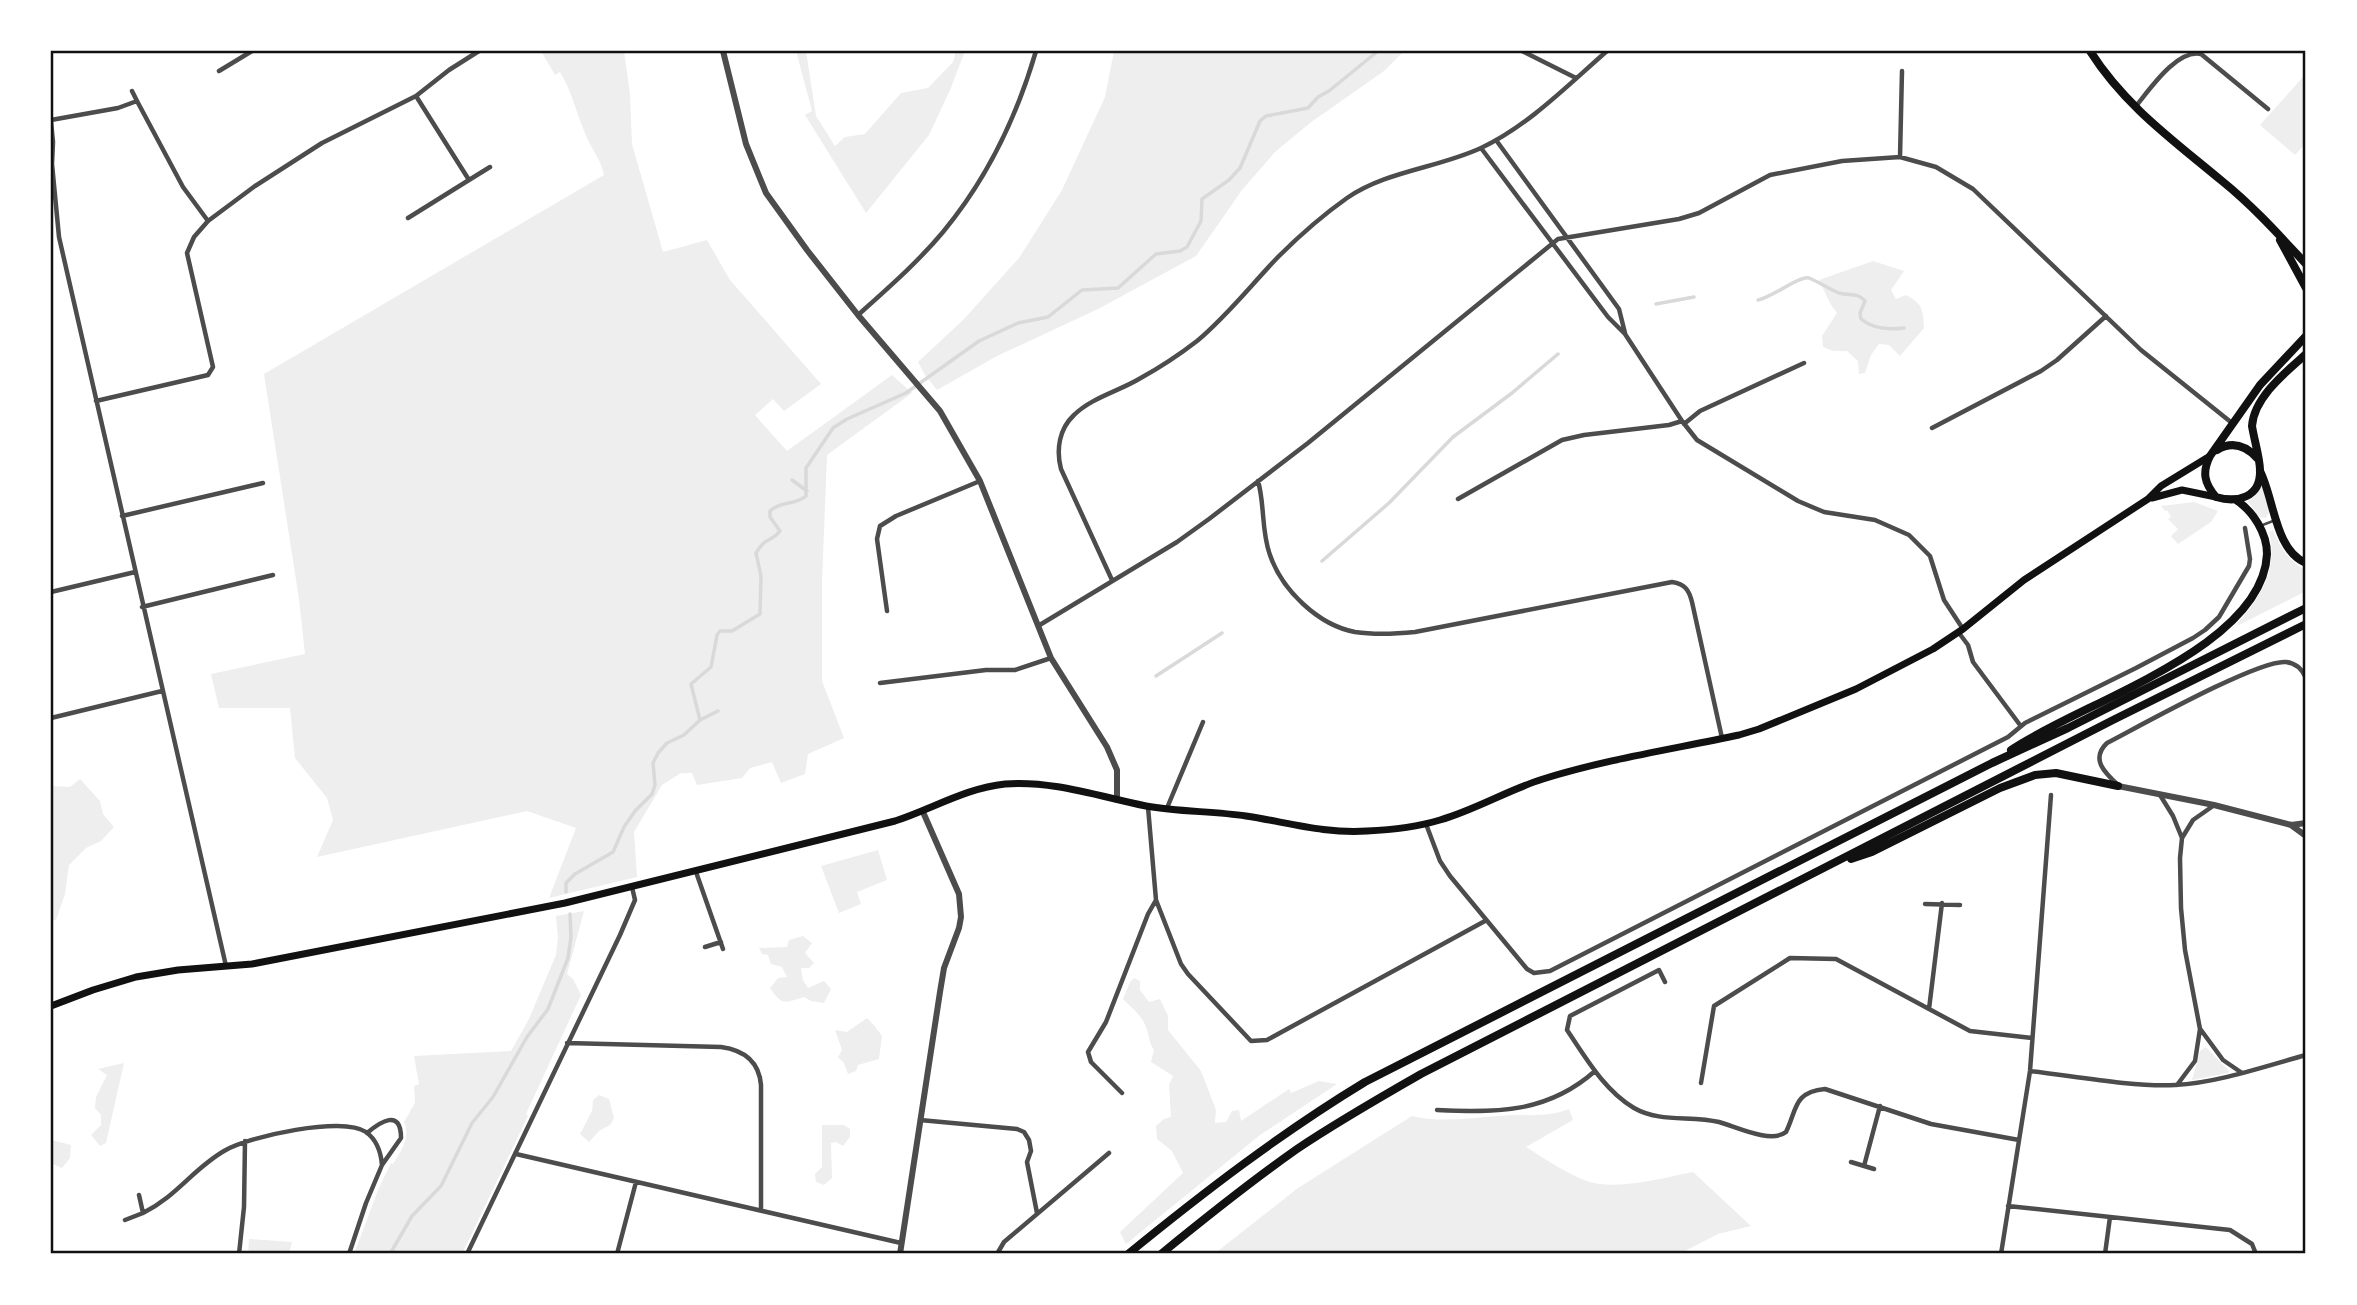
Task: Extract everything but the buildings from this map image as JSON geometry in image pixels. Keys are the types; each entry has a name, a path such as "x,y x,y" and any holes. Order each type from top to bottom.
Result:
{"main road":[{"path":"2090,51 2134,107 2245,201 2306,264"},
{"path":"2275,231 2306,288"},
{"path":"2216,497 2205,480 2205,468 2213,453 2260,386 2306,336"},
{"path":"2306,354 2282,376 2257,408 2252,426 2260,471 2268,487 2284,542 2306,563"},
{"path":"51,1006 136,977 257,963 632,887 923,811 976,790 1006,784 1030,783 1148,806 1245,815 1346,832 1426,824 1544,778 1759,729 1850,691 1906,664 1961,630 2021,582 2223,446 2242,446 2257,458"},
{"path":"2236,500 2253,491 2260,471"},
{"path":"1992,763 2021,743 2188,656 2220,634 2245,606 2260,579 2267,550 2259,526 2246,507 2236,500 2177,491 2148,499"},
{"path":"1128,1254 1236,1167 1365,1082 1992,763 2068,728 2306,608"},
{"path":"1161,1254 1287,1157 1368,1104 1421,1074 2306,624"},
{"path":"1829,865 1872,852 2000,788 2035,775 2056,773 2118,786"}],"street":[{"path":"219,71 251,51"},
{"path":"96,401 208,375 214,367 187,253 194,237 208,221 307,152 416,96 470,53 478,51"},
{"path":"723,51 746,144 766,193 807,250 929,397 948,424 980,481 1052,658 1107,747 1117,770 1117,800"},
{"path":"858,314 900,278 943,232 979,182 1012,120 1036,51"},
{"path":"1522,51 1576,78"},
{"path":"1112,580 1061,469 1058,456 1058,445 1074,415 1140,379 1194,342 1233,307 1278,257 1347,198 1366,187 1496,141 1607,51"},
{"path":"2134,107 2181,57 2192,52 2200,54 2268,109"},
{"path":"1900,157 1902,71"},
{"path":"132,91 183,187 208,221"},
{"path":"416,96 469,180"},
{"path":"138,101 118,108 51,121 59,237 226,967"},
{"path":"1496,141 1619,309 1625,334"},
{"path":"1481,148 1608,317 1625,334 1697,440 1798,501 1824,512 1875,520 1909,535 1930,556 1944,600 1961,630 1973,662 2021,725"},
{"path":"1037,626 1185,536 1319,435 1552,243 1567,237 1699,213 1770,175 1788,170 1900,157 1936,167 1973,190 2162,369 2232,423"},
{"path":"408,218 490,167"},
{"path":"1932,428 2043,369 2106,316"},
{"path":"1458,499 1562,440 1683,423 1700,411 1804,363"},
{"path":"887,611 877,539 880,526 895,516 980,481"},
{"path":"1258,481 1262,495 1266,541 1275,567 1305,606 1337,626 1352,631 1373,634 1415,632 1672,582 1680,583 1689,592 1692,602 1722,739"},
{"path":"122,516 263,483"},
{"path":"1426,824 1440,861 1485,921 1527,969 1534,973 1545,973 2008,737 2021,725 2205,630 2219,617 2249,566 2245,528"},
{"path":"51,592 135,572"},
{"path":"142,607 272,575"},
{"path":"880,683 986,670 1015,670 1052,658"},
{"path":"2306,678 2296,665 2284,662 2254,669 2106,743 2099,756 2100,766 2118,786 2291,825 2306,823"},
{"path":"51,718 162,691"},
{"path":"1167,808 1203,722"},
{"path":"2160,794 2174,816 2182,838 2180,870 2184,939 2200,1029 2194,1061 2177,1085"},
{"path":"2001,1254 2030,1071 2051,795"},
{"path":"1148,806 1156,900 1181,964 1251,1041 1267,1041 1485,921"},
{"path":"2182,838 2193,820 2214,806"},
{"path":"900,1254 944,968 961,917 959,894 923,811"},
{"path":"2291,825 2306,836"},
{"path":"696,872 723,949"},
{"path":"467,1254 635,900 632,887"},
{"path":"1122,1093 1091,1062 1088,1052 1106,1021 1156,900"},
{"path":"1929,1009 1942,903"},
{"path":"1925,904 1960,905"},
{"path":"705,947 720,942"},
{"path":"1701,1083 1714,1006 1790,958 1836,959 1970,1031 2032,1038"},
{"path":"1665,982 1659,970 1570,1016 1567,1030 1595,1071 1634,1108 1660,1118 1708,1119 1773,1138 1786,1132 1794,1108 1801,1098 1817,1089 1832,1089 1936,1125 2019,1140"},
{"path":"2200,1029 2223,1060 2242,1073"},
{"path":"567,1044 721,1047 738,1050 746,1055 757,1068 761,1085 761,1210"},
{"path":"2030,1071 2153,1085 2177,1085 2242,1073 2306,1055"},
{"path":"1437,1110 1481,1112 1531,1106 1546,1102 1576,1087 1595,1071"},
{"path":"1864,1166 1880,1106"},
{"path":"919,1119 1017,1129 1024,1132 1031,1150 1027,1162 1037,1213"},
{"path":"349,1254 382,1165 401,1138 399,1125 394,1121 382,1121 367,1133"},
{"path":"125,1220 168,1199 216,1156 245,1141 266,1135 350,1126 367,1133 378,1145 382,1165"},
{"path":"239,1254 244,1207 245,1141"},
{"path":"997,1254 1004,1242 1109,1153"},
{"path":"516,1154 901,1243"},
{"path":"1851,1162 1874,1169"},
{"path":"617,1254 636,1182"},
{"path":"139,1195 143,1213"},
{"path":"2008,1206 2230,1230 2252,1244 2256,1254"},
{"path":"2105,1254 2110,1217"}],"lane":[{"path":"2259,526 2276,520"}],"shaded area":[{"path":"541,51 624,51 630,94 632,144 663,252 707,240 730,280 821,384 784,411 773,399 755,415 787,451 892,375 912,393 827,455 822,582 822,681 844,738 808,754 805,774 781,783 772,762 750,768 742,778 697,785 692,773 681,773 662,785 634,832 637,877 549,898 576,828 527,811 317,857 333,820 327,798 295,758 290,708 219,708 211,674 305,654 264,374 604,175 560,72 555,75"},
{"path":"796,51 806,51 816,116 835,146 845,137 865,134 901,93 928,88 953,62 956,51 965,51 929,135 866,213 805,115 812,111"},
{"path":"1114,51 1404,51 1384,71 1310,123 1275,152 1242,190 1196,256 1098,309 997,356 937,390 918,362 964,319 1019,258 1062,190 1105,97"},
{"path":"2303,77 2306,79 2306,143 2295,155 2260,125"},
{"path":"1873,261 1904,271 1891,290 1896,299 1906,295 1916,301 1922,312 1924,328 1900,356 1889,345 1879,344 1871,355 1865,373 1859,374 1858,361 1847,351 1833,351 1823,347 1822,336 1837,313 1819,280"},
{"path":"2262,486 2270,511 2266,518 2259,517 2248,501"},
{"path":"2194,502 2218,511 2211,522 2178,544 2171,536 2178,529 2168,519 2171,517 2167,510 2161,506"},
{"path":"2273,530 2286,554 2306,570 2306,591 2239,625 2237,624 2254,603 2266,581 2271,558 2269,532"},
{"path":"80,779 100,801 103,814 114,827 101,841 86,848 69,865 65,894 56,920 51,919 51,786 70,787"},
{"path":"878,850 887,880 857,892 861,904 839,913 821,866"},
{"path":"584,911 567,974 573,979 581,995 526,1114 528,1116 462,1254 354,1254 378,1190 404,1144 404,1122 415,1103 414,1086 419,1084 414,1056 511,1051 528,1021 556,955 556,916"},
{"path":"803,936 812,943 805,953 814,963 809,968 801,968 803,980 808,988 824,981 831,989 824,1003 804,997 784,1001 770,988 778,978 787,977 782,967 771,964 768,955 762,954 759,948 787,947 789,940"},
{"path":"1134,978 1140,981 1140,990 1149,1002 1160,999 1168,1016 1168,1030 1201,1071 1216,1110 1215,1123 1226,1122 1232,1111 1239,1110 1241,1121 1289,1089 1291,1093 1319,1081 1337,1084 1260,1135 1126,1244 1120,1232 1183,1173 1172,1151 1157,1139 1156,1126 1171,1117 1169,1085 1173,1076 1151,1062 1154,1050 1144,1023 1123,999"},
{"path":"867,1018 882,1036 879,1059 858,1065 856,1071 848,1074 844,1063 838,1057 842,1050 835,1030 847,1032"},
{"path":"2206,1047 2229,1071 2192,1080 2200,1051"},
{"path":"124,1063 106,1143 100,1146 91,1135 101,1125 101,1115 95,1108 96,1097 107,1075 98,1069"},
{"path":"599,1095 609,1099 614,1118 610,1125 599,1131 589,1142 580,1134 592,1111 593,1100"},
{"path":"1569,1109 1573,1120 1526,1147 1569,1173 1596,1183 1638,1183 1693,1172 1751,1226 1718,1234 1679,1254 1214,1254 1298,1188 1412,1116 1455,1119 1543,1115"},
{"path":"822,1125 844,1125 850,1129 850,1137 843,1146 836,1142 831,1143 832,1178 824,1185 816,1182 815,1174 822,1167"},
{"path":"51,1140 71,1145 70,1158 62,1168 51,1163"},
{"path":"249,1239 292,1242 289,1254 248,1254"}],"waterway":[{"path":"700,720 691,684 711,667 720,631 732,631 760,614 761,576 756,553 780,531 770,517 770,511 806,496 806,468 833,428 906,393 979,341 1018,323 1048,317 1082,290 1118,288 1156,254 1180,251 1187,247 1201,221 1202,199 1229,180 1240,168 1260,121 1266,116 1308,108 1318,97 1378,51"},
{"path":"1758,300 1799,280 1809,278 1839,293 1862,298 1865,301 1860,313 1861,319 1871,325 1904,328"},
{"path":"1656,304 1694,297"},
{"path":"1322,561 1389,503 1453,437 1558,354"},
{"path":"792,480 807,491"},
{"path":"1156,676 1222,633"},
{"path":"566,892 566,883 575,874 613,852 624,827 652,794 655,785 653,763 658,753 667,743 684,735 700,720 718,711"},
{"path":"390,1254 412,1216 441,1186 472,1123 493,1097 527,1037 548,1009 568,958 570,914"}]}
